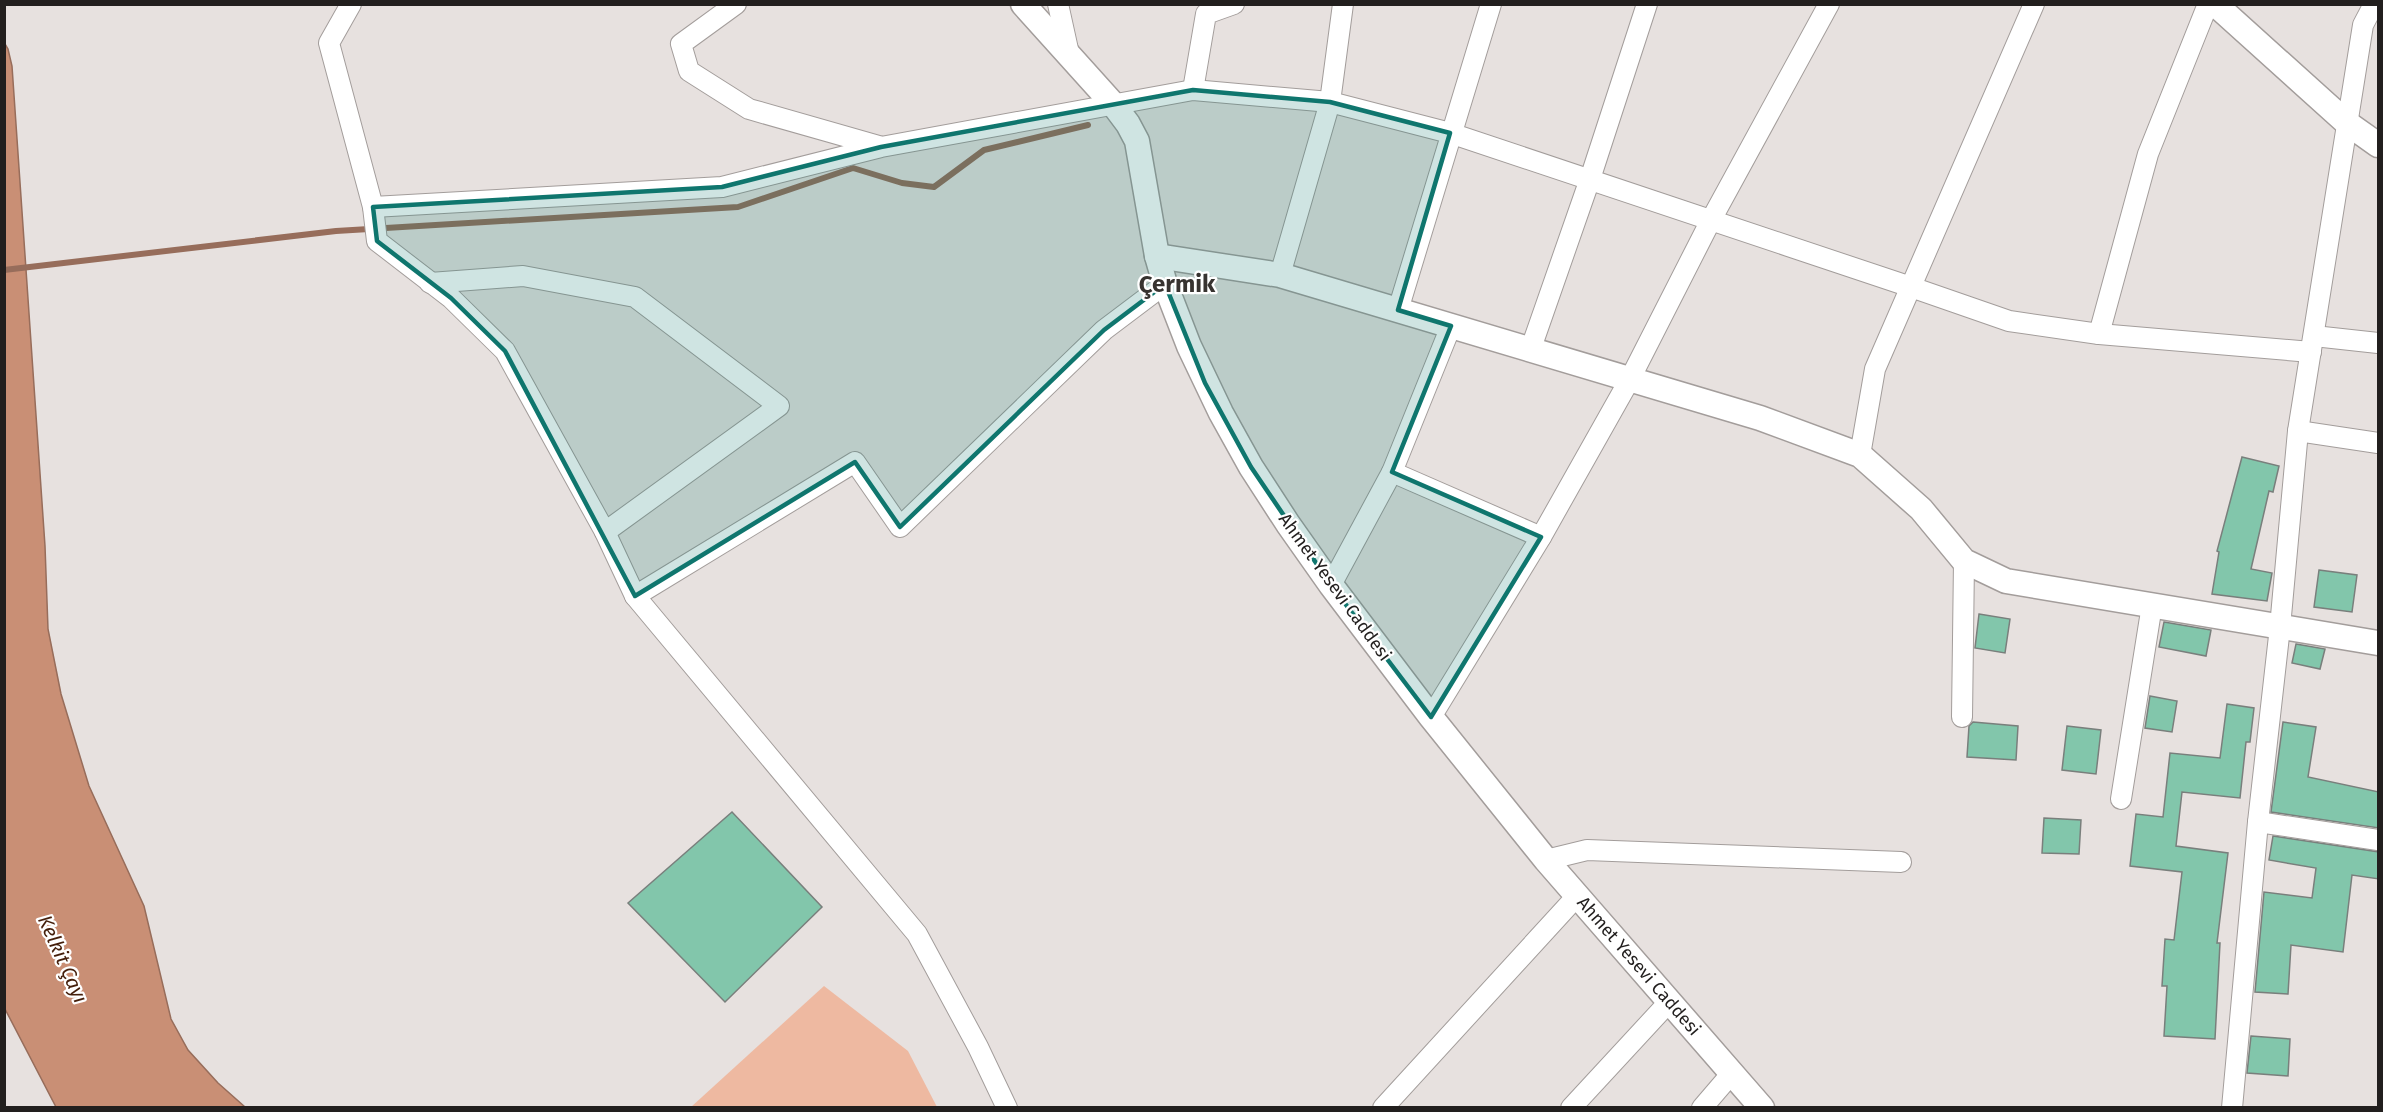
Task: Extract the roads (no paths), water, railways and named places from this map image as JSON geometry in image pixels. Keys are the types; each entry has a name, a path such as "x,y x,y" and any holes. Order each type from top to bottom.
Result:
{"street":[{"path":"351,4 329,43 374,213 377,241 451,298 505,351 605,532 635,596 917,934 978,1047 1007,1107"},
{"path":"735,4 681,44 689,71 750,110 881,147"},
{"name":"Ahmet Yesevi Caddesi","path":"1023,4 1113,105 1128,124 1137,141 1157,256 1165,284 1205,383 1258,477 1331,585 1431,717 1546,860 1762,1107"},
{"path":"1058,4 1069,54"},
{"path":"1193,90 1206,14 1234,4"},
{"path":"1280,275 1330,102 1343,4"},
{"path":"1398,310 1491,4"},
{"path":"1531,348 1590,179 1647,4"},
{"path":"1431,717 1541,537 1630,379 1711,220 1829,4"},
{"path":"1860,455 1875,369 2034,4"},
{"path":"2099,334 2148,154 2208,4"},
{"path":"2215,4 2348,123 2379,145"},
{"path":"2232,1107 2258,822 2280,627 2298,431 2363,25 2374,4"},
{"path":"374,213 722,187 881,147 1193,90 1330,102 1450,133 1911,286 2008,321 2099,334 2312,344 2379,344"},
{"path":"1157,256 1280,275 1760,418 1860,455 1921,509 1964,561 2006,581 2379,643"},
{"path":"430,283 523,276 635,297 779,406 605,532"},
{"path":"635,596 855,462 900,527 1104,330 1165,284"},
{"path":"1331,585 1392,472 1451,326"},
{"path":"2298,431 2379,443"},
{"path":"1392,472 1541,537"},
{"path":"1962,717 1964,561"},
{"path":"2121,799 2152,605"},
{"path":"2258,822 2379,840"},
{"path":"1546,860 1587,850 1901,862"},
{"path":"1383,1107 1577,896"},
{"path":"1571,1107 1669,1002"},
{"path":"1702,1107 1732,1073"}],"water":[{"name":"Kelkit Çayı","path":"5,44 12,66 45,546 48,629 61,694 89,786 144,906 171,1019 188,1050 218,1083 245,1107 56,1107 5,1009"}],"waterway":[{"path":"4,270 336,231 738,207 853,168 902,183 934,187 984,150 1088,125"}],"district":[{"name":"Çermik","path":"1177,284"}]}
